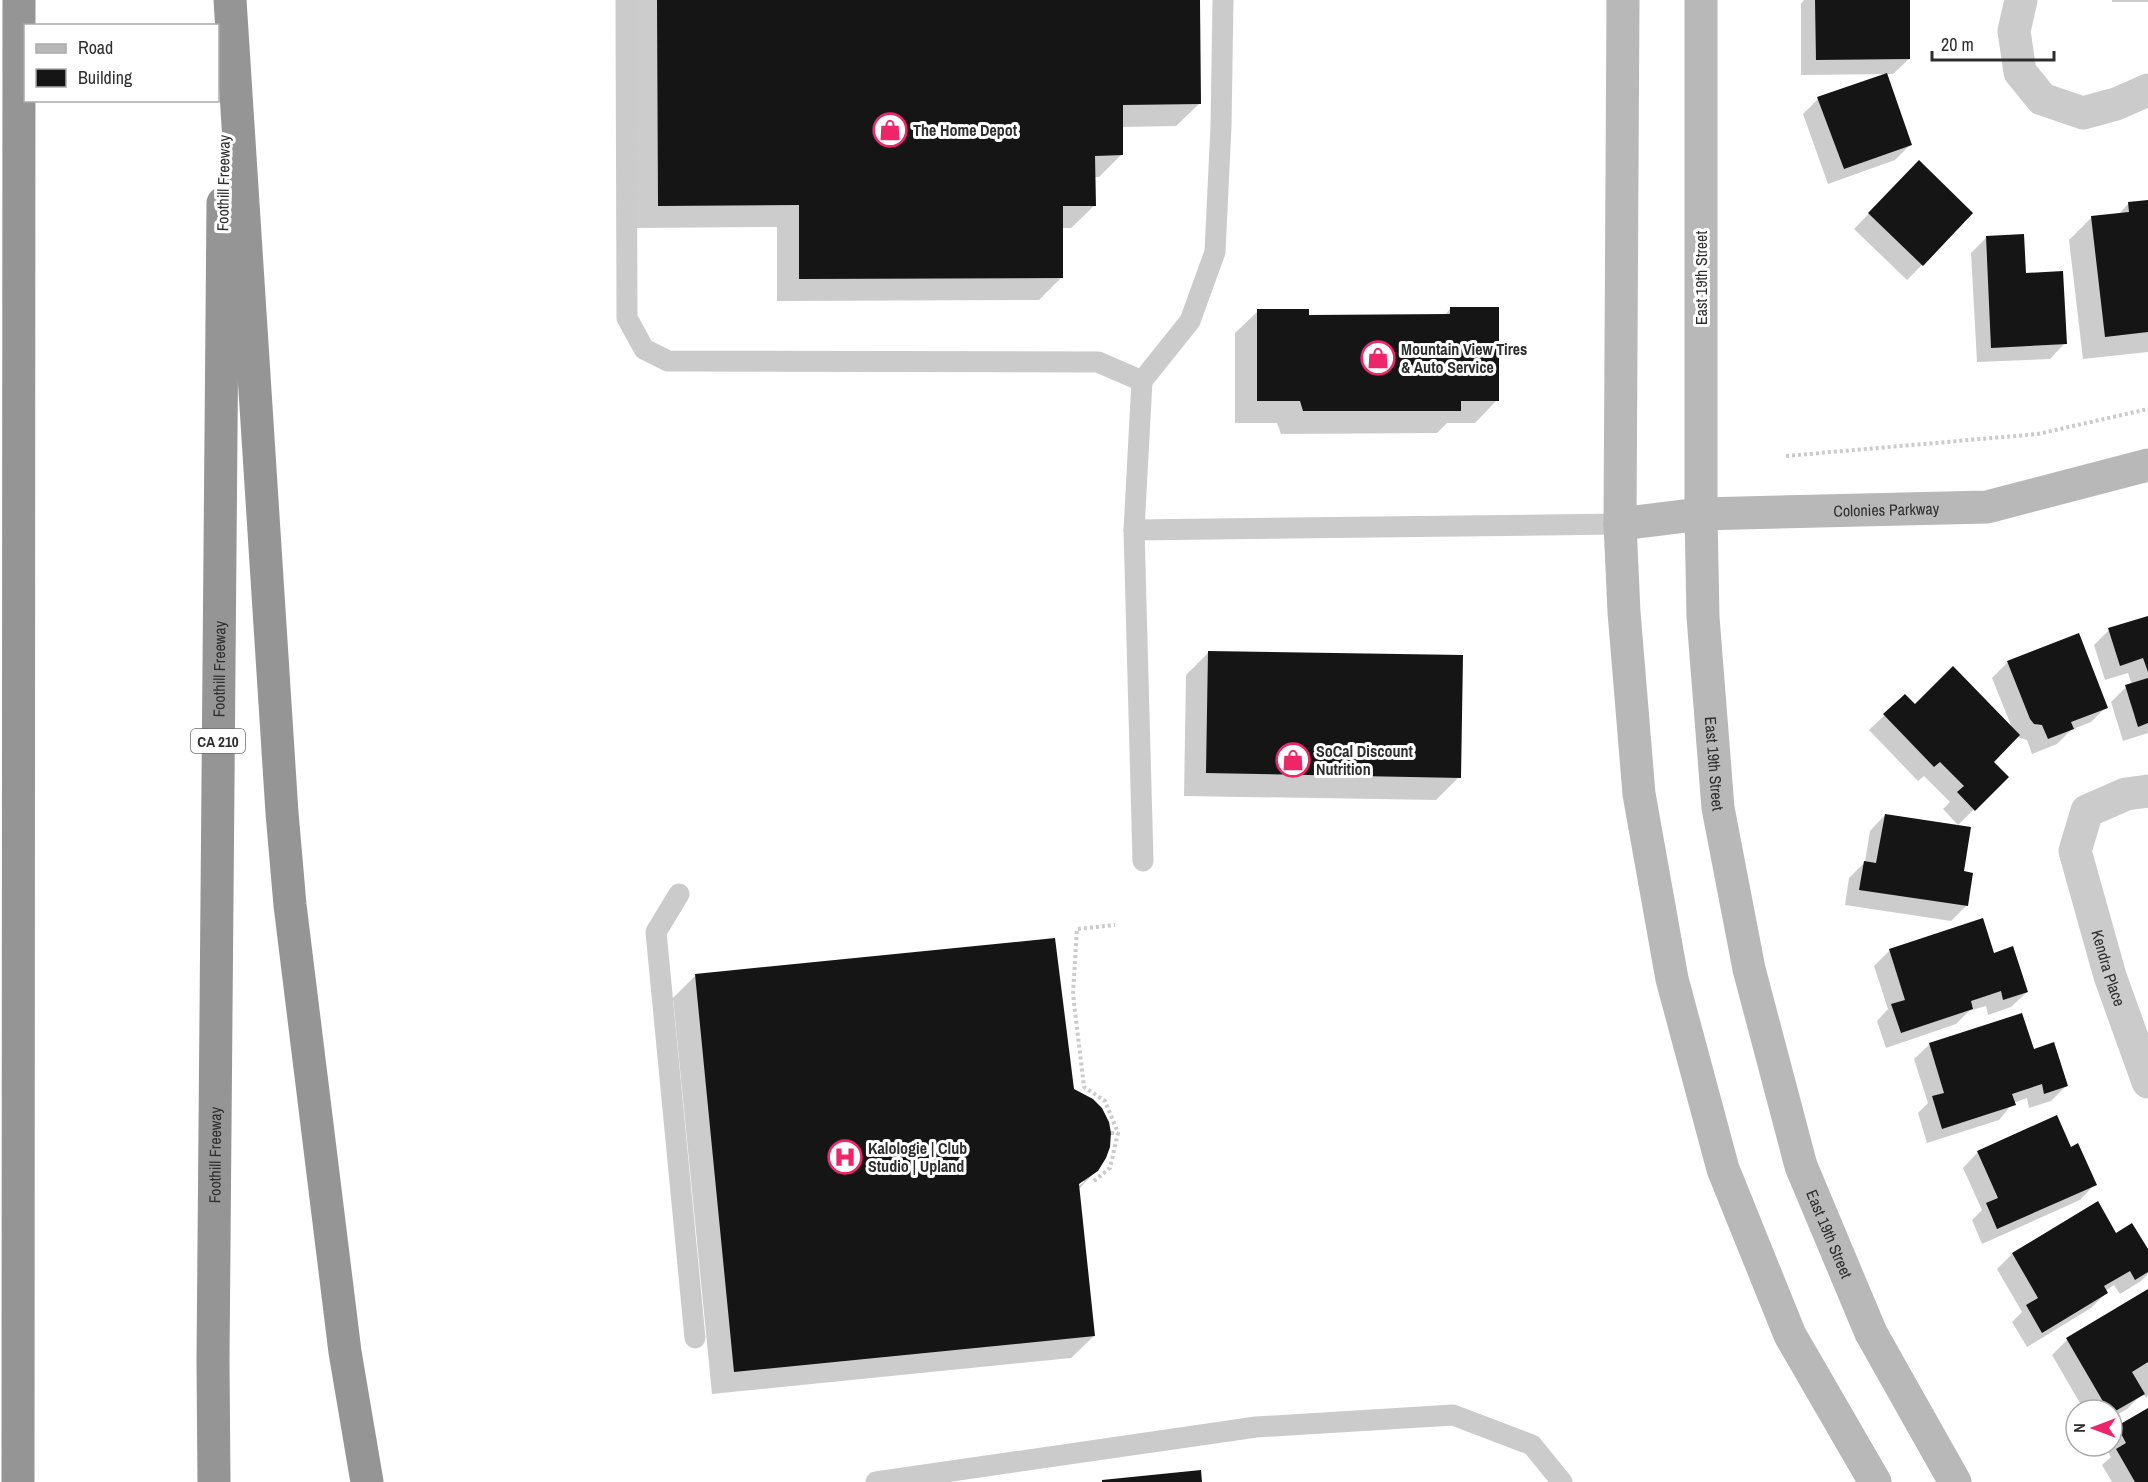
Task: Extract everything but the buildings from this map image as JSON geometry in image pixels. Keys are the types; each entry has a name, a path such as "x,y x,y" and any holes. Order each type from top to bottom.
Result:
{"highway":[{"path":"18,1482 19,0"},
{"name":"Foothill Freeway","path":"214,1482 213,1337 225,0"},
{"path":"230,0 282,813 290,905 345,1352 367,1482"},
{"path":"0,393 19,182"}],"main road":[{"path":"1623,0 1620,524 1624,612 1639,794 1672,979 1723,1169 1790,1335 1875,1482"},
{"name":"East 19th Street","path":"1701,0 1703,617 1718,808 1752,981 1801,1166 1871,1333 1955,1482"},
{"name":"Colonies Parkway","path":"1620,524 1701,514 1987,507 2148,465"}],"street":[{"path":"2021,0 2014,32 2020,72 2042,99 2083,113 2116,104 2148,90"},
{"name":"Kendra Place","path":"2148,791 2126,794 2087,812 2075,851 2110,976 2148,1082"}],"lane":[{"path":"626,0 627,318 644,349 668,361 1098,362 1142,381"},
{"path":"1143,861 1134,530 1142,381 1190,321 1215,252 1221,126 1223,0"},
{"path":"1134,530 1620,524"},
{"path":"679,894 656,932 695,1338"},
{"path":"876,1482 1256,1427 1453,1415 1532,1444 1562,1482"}],"path":[{"path":"1786,456 2038,434 2148,409"},
{"path":"1094,1181 1110,1168 1118,1133 1105,1101 1084,1087 1073,994 1077,929 1114,926"},
{"path":"1110,1133 1118,1133"}],"place":[{"name":"The Home Depot","path":"890,130"},
{"name":"Mountain View Tires & Auto Service","path":"1378,358"},
{"name":"SoCal Discount Nutrition","path":"1293,760"},
{"name":"Kalologie | Club Studio | Upland","path":"845,1157"}]}
